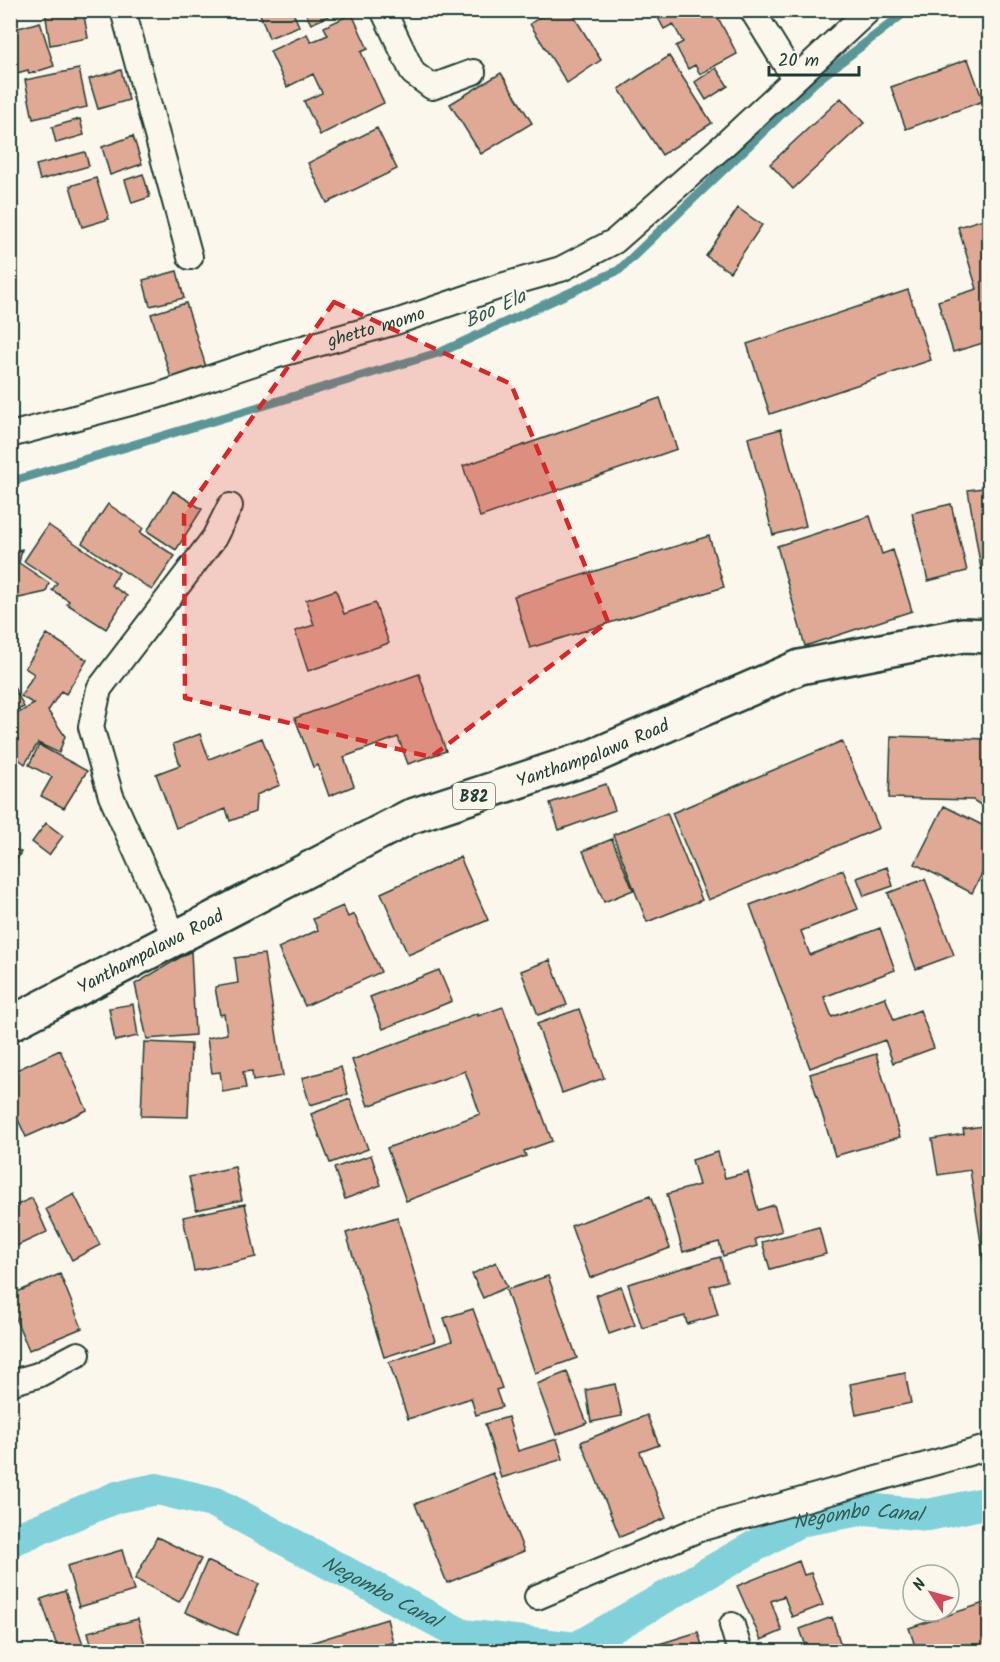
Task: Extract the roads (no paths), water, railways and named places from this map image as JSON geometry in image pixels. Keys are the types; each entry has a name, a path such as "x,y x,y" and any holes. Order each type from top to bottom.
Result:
{"main road":[{"name":"Yanthampalawa Road","path":"10,1024 409,817 594,756 800,667 981,632"}],"street":[{"path":"123,10 190,257"},
{"path":"383,10 413,73 432,87 473,72"},
{"path":"753,10 794,78"},
{"name":"ghetto momo","path":"10,435 157,396 278,355 396,322 501,286 561,269 615,241 724,145 869,10"},
{"path":"176,938 111,796 91,727 99,689 214,538 230,506"},
{"path":"10,1383 38,1375 78,1354"},
{"path":"537,1597 699,1529 990,1447"},
{"path":"732,1625 740,1652"}],"waterway":[{"name":"Boo Ela","path":"10,482 441,352 619,270 815,82 908,10"},
{"name":"Negombo Canal","path":"10,1541 117,1497 157,1489 216,1503 463,1635 576,1648 799,1521 866,1509 928,1515 990,1502"}]}
